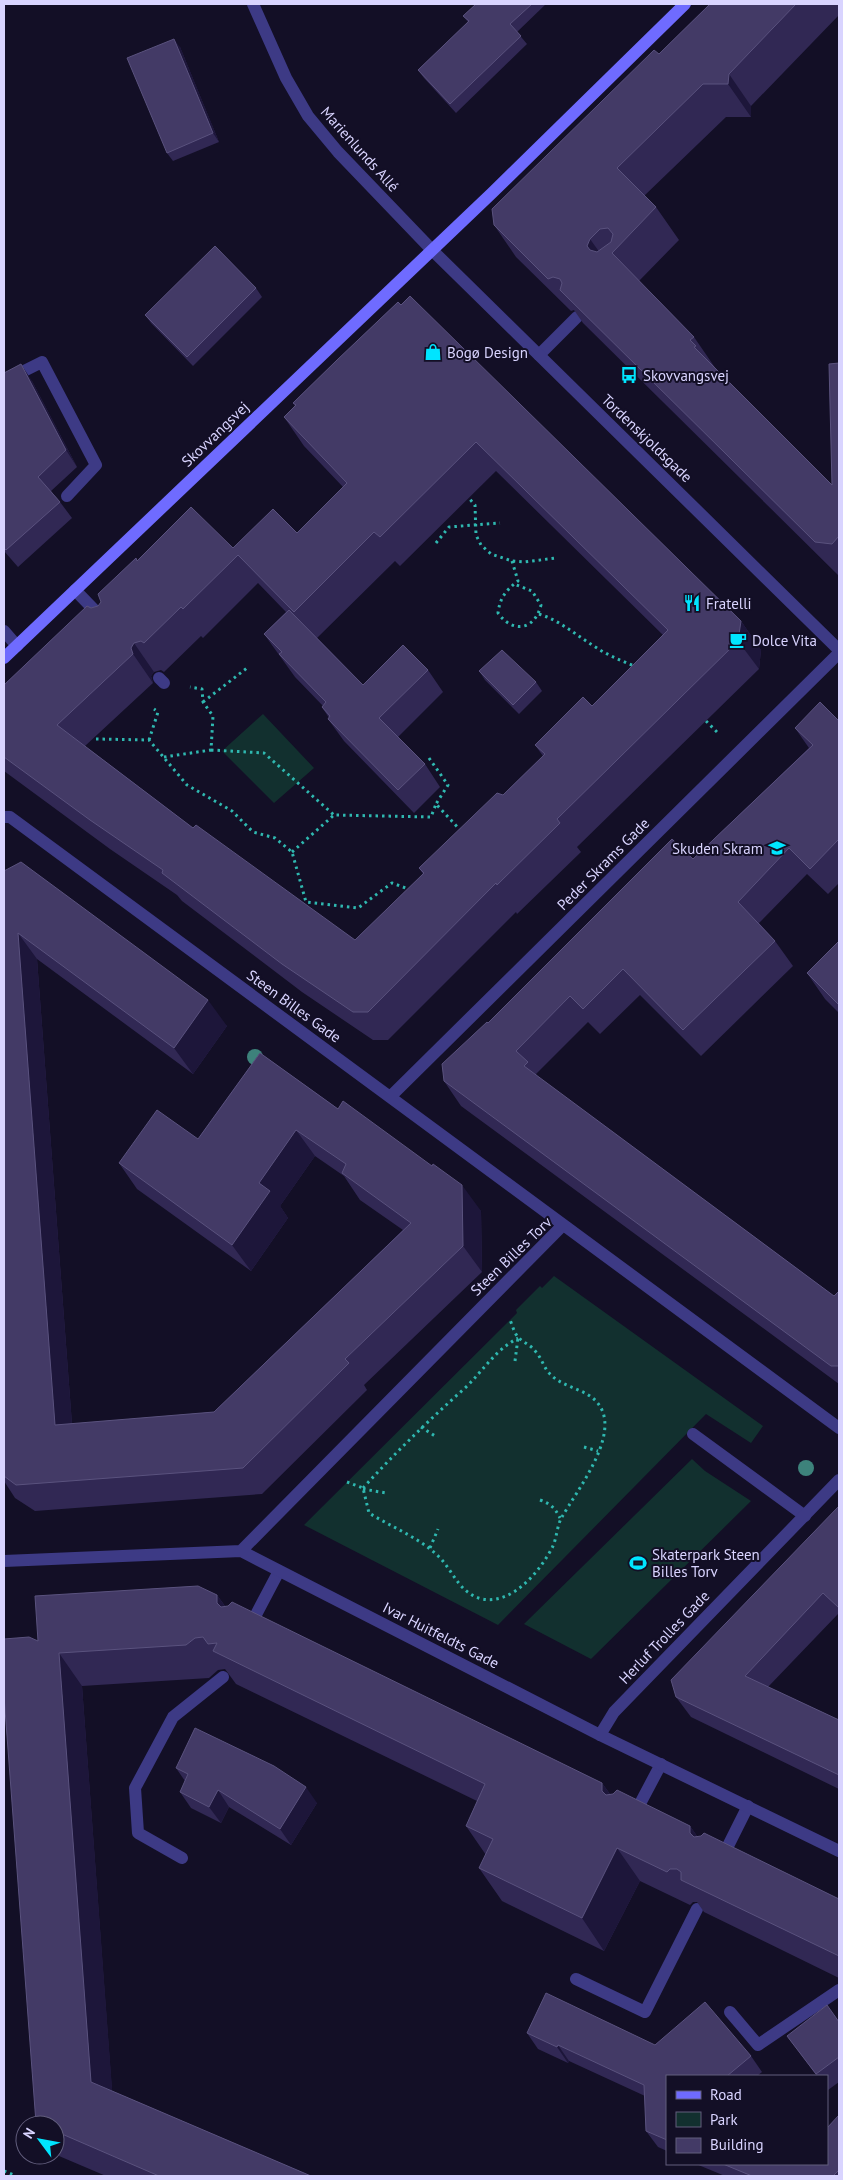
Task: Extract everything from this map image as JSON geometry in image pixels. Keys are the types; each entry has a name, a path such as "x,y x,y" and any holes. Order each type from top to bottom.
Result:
{"street":[{"name":"Marienlunds Allé","path":"253,4 286,78 308,116 338,152 432,250"},
{"name":"Skovvangsvej","path":"4,658 432,250 685,4"},
{"name":"Tordenskjoldsgade","path":"432,250 839,652"},
{"path":"539,355 577,317"},
{"path":"4,381 42,362 96,465 66,496"},
{"path":"75,590 113,629"},
{"path":"4,631 17,646"},
{"name":"Peder Skrams Gade","path":"390,1097 839,652"},
{"name":"Steen Billes Gade","path":"4,817 18,823 563,1225"},
{"name":"Steen Billes Torv","path":"241,1551 563,1225 839,1428"},
{"path":"693,1434 805,1516"},
{"name":"Herluf Trolles Gade","path":"600,1735 614,1712 839,1480"},
{"path":"4,1561 241,1551"},
{"name":"Ivar Huitfeldts Gade","path":"241,1551 600,1735 839,1851"},
{"path":"247,1632 279,1571"},
{"path":"182,1858 138,1833 135,1788 174,1717 223,1677"},
{"path":"632,1820 661,1764"},
{"path":"720,1862 748,1806"},
{"path":"576,1979 645,2012 697,1909"},
{"path":"730,2012 758,2045 839,1990"}],"path":[{"path":"462,490 476,505 476,535 481,545 491,554 512,561 524,562 556,558"},
{"path":"436,543 449,527 500,523"},
{"path":"512,561 518,582 514,584 507,589 499,601 498,614 510,626 518,627 534,621 542,605 532,591 514,584"},
{"path":"539,614 557,619 568,630 599,650 641,669"},
{"path":"203,702 247,668"},
{"path":"162,680 202,689 203,702 213,716 211,750"},
{"path":"147,704 158,712 149,740"},
{"path":"96,739 149,740 187,785 232,811 253,832 276,838 292,852 306,902 358,908 392,883 415,891"},
{"path":"163,757 211,750 264,753 334,815 431,817 436,804 448,785 429,758"},
{"path":"436,804 462,833"},
{"path":"292,852 334,815"},
{"path":"497,1292 518,1338 515,1361"},
{"path":"363,1488 421,1427 466,1386 504,1345 518,1338"},
{"path":"363,1488 369,1513 430,1548 443,1562 453,1578 468,1592 482,1599 498,1598 522,1587 537,1572 554,1545 560,1519 584,1483 598,1451 605,1422 602,1409 588,1394 560,1382 549,1374 538,1354 528,1343 518,1338"},
{"path":"421,1427 434,1436"},
{"path":"584,1447 598,1451"},
{"path":"321,1471 363,1488 386,1493"},
{"path":"540,1500 556,1509 560,1519"},
{"path":"430,1548 438,1529"},
{"path":"4,2171 16,2176"}],"green space":[{"path":"263,714 314,768 274,803 222,751"},
{"path":"554,1276 763,1426 751,1443 706,1414 498,1625 304,1525 517,1313 516,1310 540,1286 542,1288"},
{"name":"Skaterpark Steen Billes Torv","path":"692,1459 705,1471 751,1501 591,1659 524,1624"}],"building":[{"path":"476,4 532,4 510,24 521,36 450,104 418,70 469,21 463,16"},
{"path":"710,4 796,4 729,74 728,84 703,84 617,168 656,207 612,253 694,337 690,340 696,346 694,347 832,485 829,364 839,363 839,536 832,544 815,542 560,290 562,283 560,279 553,277 548,279 494,225 492,209 654,50 659,54","holes":["608,228 613,234 611,242 597,252 590,250 587,246 590,239 600,229"]},
{"path":"174,39 213,133 167,153 127,58"},
{"path":"215,246 256,288 187,357 145,315"},
{"path":"410,296 741,621 738,641 557,819 560,823 497,885 496,883 368,1012 353,1012 282,964 162,873 163,870 90,820 4,757 4,685 87,606 91,608 98,606 101,602 98,594 136,558 137,561 191,507 233,548 273,509 297,533 347,483 284,417 296,405 293,403 337,360 398,302 401,305","holes":["476,442 668,630 592,706 583,697 535,745 545,754 503,795 497,793 419,868 424,873 355,940 196,825 193,828 57,725 133,654 131,648 134,643 141,641 144,643 181,607 183,609 238,555 294,612 374,532 380,537"]},
{"path":"21,364 66,450 38,477 60,502 6,550 4,548 4,373"},
{"path":"289,610 363,685 403,645 428,670 379,718 425,764 398,790 328,719 330,716 322,707 326,702 279,654 282,652 264,634"},
{"path":"502,650 536,682 513,705 479,671"},
{"path":"820,702 839,721 839,839 810,869 789,848 738,902 775,941 683,1030 623,969 583,1009 570,996 516,1051 528,1062 524,1066 834,1296 839,1291 839,1366 831,1366 444,1081 442,1064 488,1023 672,839 693,859 813,745 795,728"},
{"path":"21,862 208,1000 174,1048 18,933 55,1425 214,1412 411,1223 342,1173 346,1164 296,1130 259,1183 270,1191 232,1245 119,1163 157,1110 198,1139 260,1053 338,1109 343,1101 432,1166 433,1164 462,1185 463,1246 345,1359 349,1363 243,1468 16,1485 4,1476 4,871"},
{"path":"839,941 839,1005 807,973"},
{"path":"839,1506 839,1608 823,1593 745,1676 839,1720 839,1775 676,1697 671,1680"},
{"path":"198,1586 217,1595 217,1603 221,1607 228,1606 232,1602 602,1783 602,1791 606,1795 613,1794 617,1790 690,1826 690,1833 694,1837 701,1836 704,1833 839,1899 839,1956 681,1880 681,1872 677,1869 670,1869 667,1872 617,1848 582,1918 479,1868 493,1839 466,1826 485,1784 213,1651 217,1643 208,1644 203,1637 195,1638 186,1645 59,1653 91,2082 311,2176 159,2176 65,2135 65,2115 35,2115 4,1696 4,1639 29,1637 38,1641 35,1596"},
{"path":"195,1728 274,1766 306,1787 280,1829 218,1790 209,1807 180,1792 188,1774 176,1768"},
{"path":"546,1993 655,2045 705,2002 751,2056 728,2075 666,2075 666,2140 646,2131 644,2085 558,2045 557,2047 527,2033"},
{"path":"827,2005 839,2022 839,2057 816,2074 787,2036"},
{"path":"839,2115 839,2170 833,2176 752,2176 725,2165 828,2165 828,2127"}],"place":[{"name":"Bogø Design","path":"433,352"},
{"name":"Skovvangsvej","path":"629,375"},
{"name":"Fratelli","path":"692,603"},
{"name":"Dolce Vita","path":"738,640"},
{"name":"Skuden Skram","path":"777,848"},
{"name":"Skaterpark Steen Billes Torv","path":"638,1563"}]}
